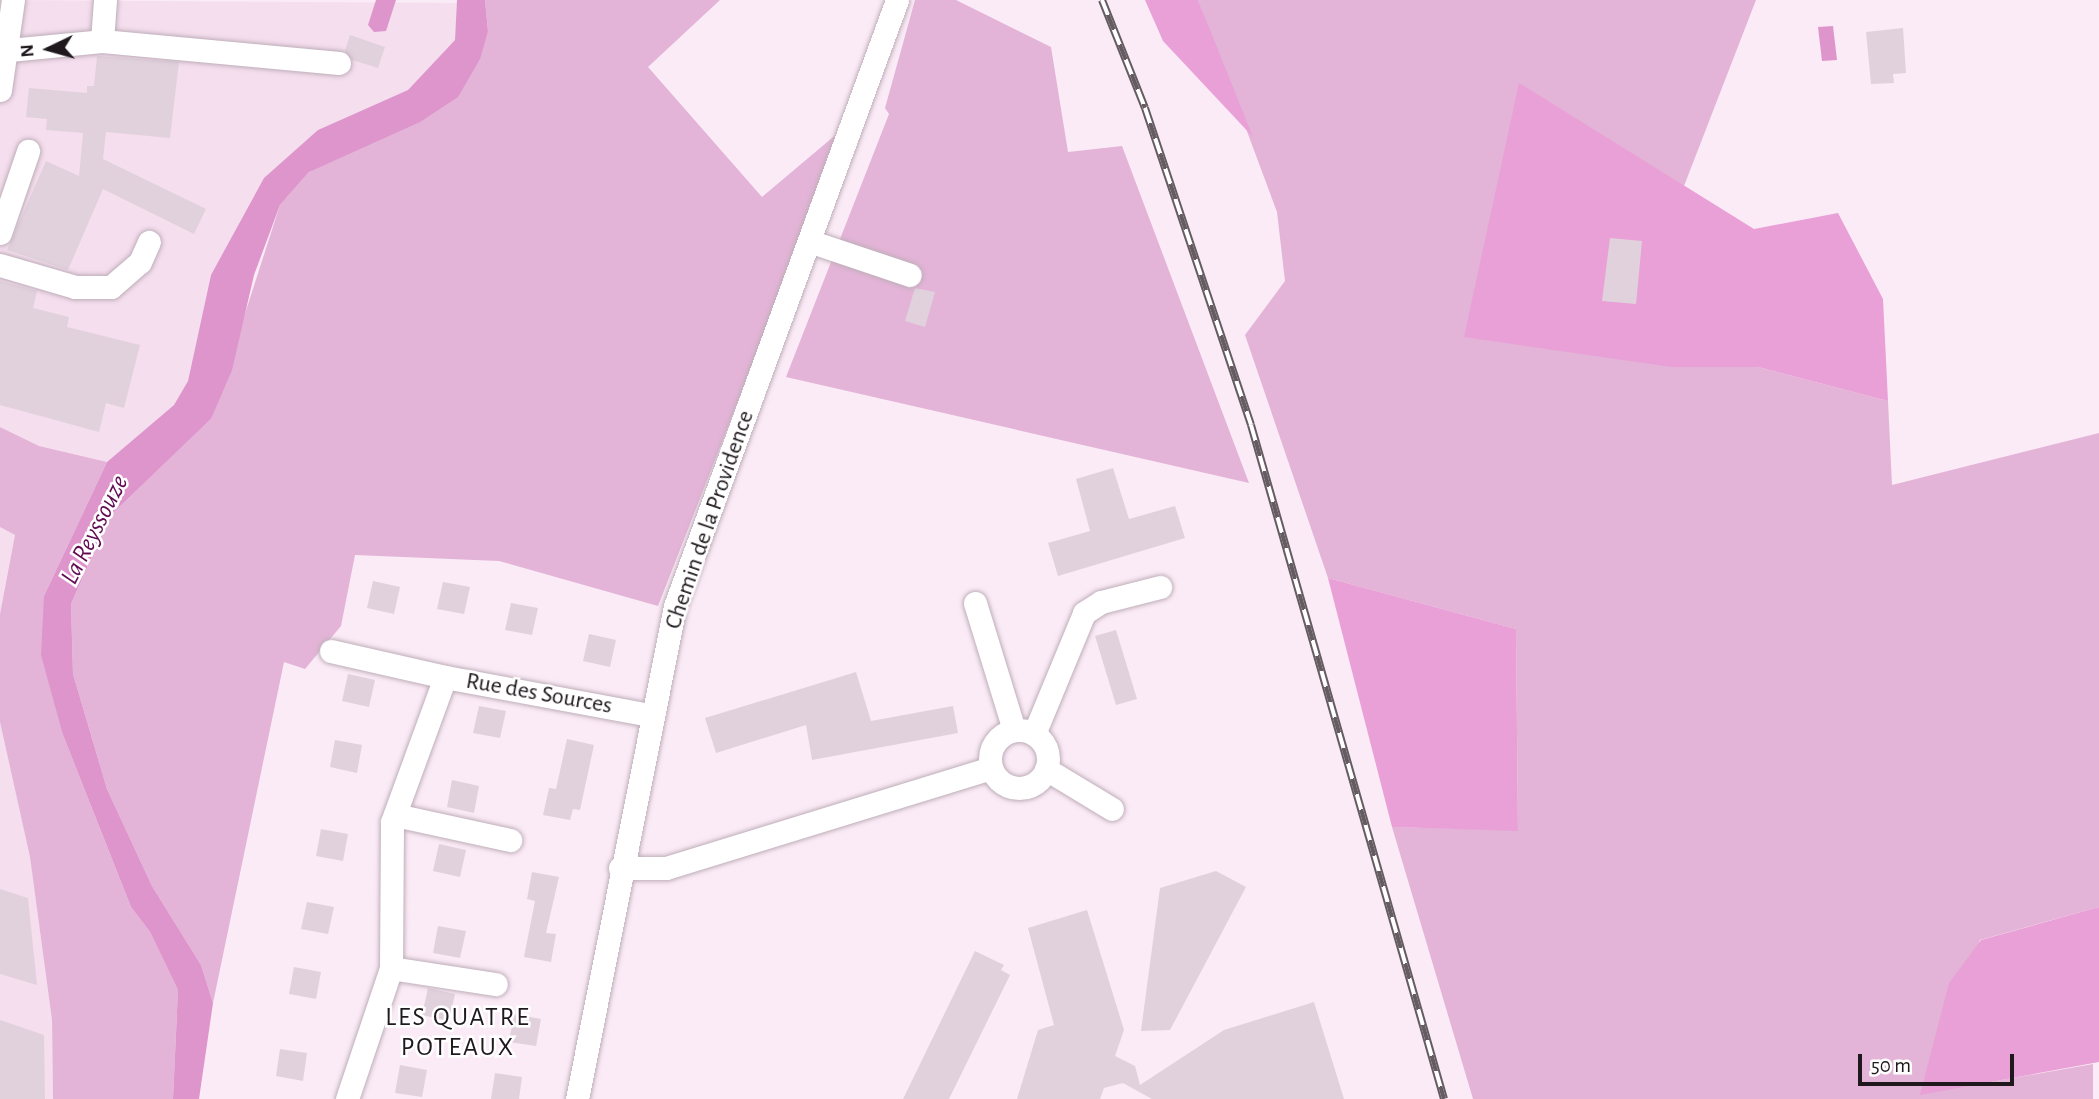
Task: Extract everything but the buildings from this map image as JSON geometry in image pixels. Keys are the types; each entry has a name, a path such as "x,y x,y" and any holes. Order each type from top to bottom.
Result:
{"street":[{"path":"0,90 9,50 13,0"},
{"path":"102,41 105,0"},
{"name":"Chemin de la Providence","path":"577,1099 620,868 675,606 812,242 897,0"},
{"path":"9,50 102,41 339,63"},
{"path":"0,233 28,151"},
{"path":"0,265 75,287 111,287 140,262 149,242"},
{"path":"812,242 910,275"},
{"path":"975,603 1024,732 1046,749 1046,769 1034,783 1017,788 1001,782 991,768 992,748 1024,732 1084,613 1101,602 1160,587"},
{"path":"331,651 445,677"},
{"name":"Rue des Sources","path":"347,1099 391,968 395,815 445,677 651,715"},
{"path":"620,868 666,868 991,768"},
{"path":"1046,769 1112,809"},
{"path":"395,815 510,840"},
{"path":"391,968 496,984"}],"shaded area":[{"path":"0,0 457,3 455,40 408,90 318,130 211,275 188,381 174,405 107,462 39,446 0,427"},
{"path":"485,0 720,0 648,67 762,197 845,127 658,606 499,561 355,555 341,626 305,669 284,662 213,1003 201,965 152,886 107,789 73,674 71,604 110,516 211,419 280,205 309,172 334,157 488,31"},
{"path":"915,0 956,0 1051,47 1068,152 1122,146 1249,483 786,377 889,114 885,108"},
{"path":"1145,0 1198,0 1253,137 1163,41"},
{"path":"1198,0 1756,0 1684,186 1519,84 1671,367 1758,367 1888,401 1892,485 2099,433 2099,907 1980,940 1921,1094 2093,1064 2093,1099 1473,1099 1392,827 1518,830 1516,629 1328,578 1245,335 1285,281 1277,212"},
{"path":"1519,83 1754,229 1838,213 1883,299 1888,401 1758,367 1671,367 1464,337"},
{"path":"0,427 39,446 107,462 44,596 63,735 131,907 150,932 178,990 173,1099 53,1099 52,1020 30,857 0,722 0,614 15,535 0,527"},
{"path":"0,527 15,535 0,614"},
{"path":"1328,578 1516,629 1518,831 1392,827"},
{"path":"0,722 30,856 52,1020 53,1099 0,1099"},
{"path":"2099,907 2099,1062 1920,1095 1949,983 1981,940"}],"water":[{"path":"376,0 396,0 386,31 374,32 368,25"},
{"name":"La Reyssouze","path":"457,0 485,0 488,31 480,59 458,97 420,122 309,172 280,205 254,275 232,370 211,419 110,516 71,604 73,674 107,789 152,886 201,965 213,1003 199,1099 173,1099 178,990 150,932 131,907 63,735 41,655 44,596 107,462 174,405 188,381 211,275 264,178 318,130 408,90 455,40"},
{"path":"1833,26 1837,60 1822,61 1818,27"}],"railway":[{"path":"1102,0 1145,108 1251,425 1444,1099"}],"district":[{"name":"LES QUATRE POTEAUX","path":"458,1033"}]}
